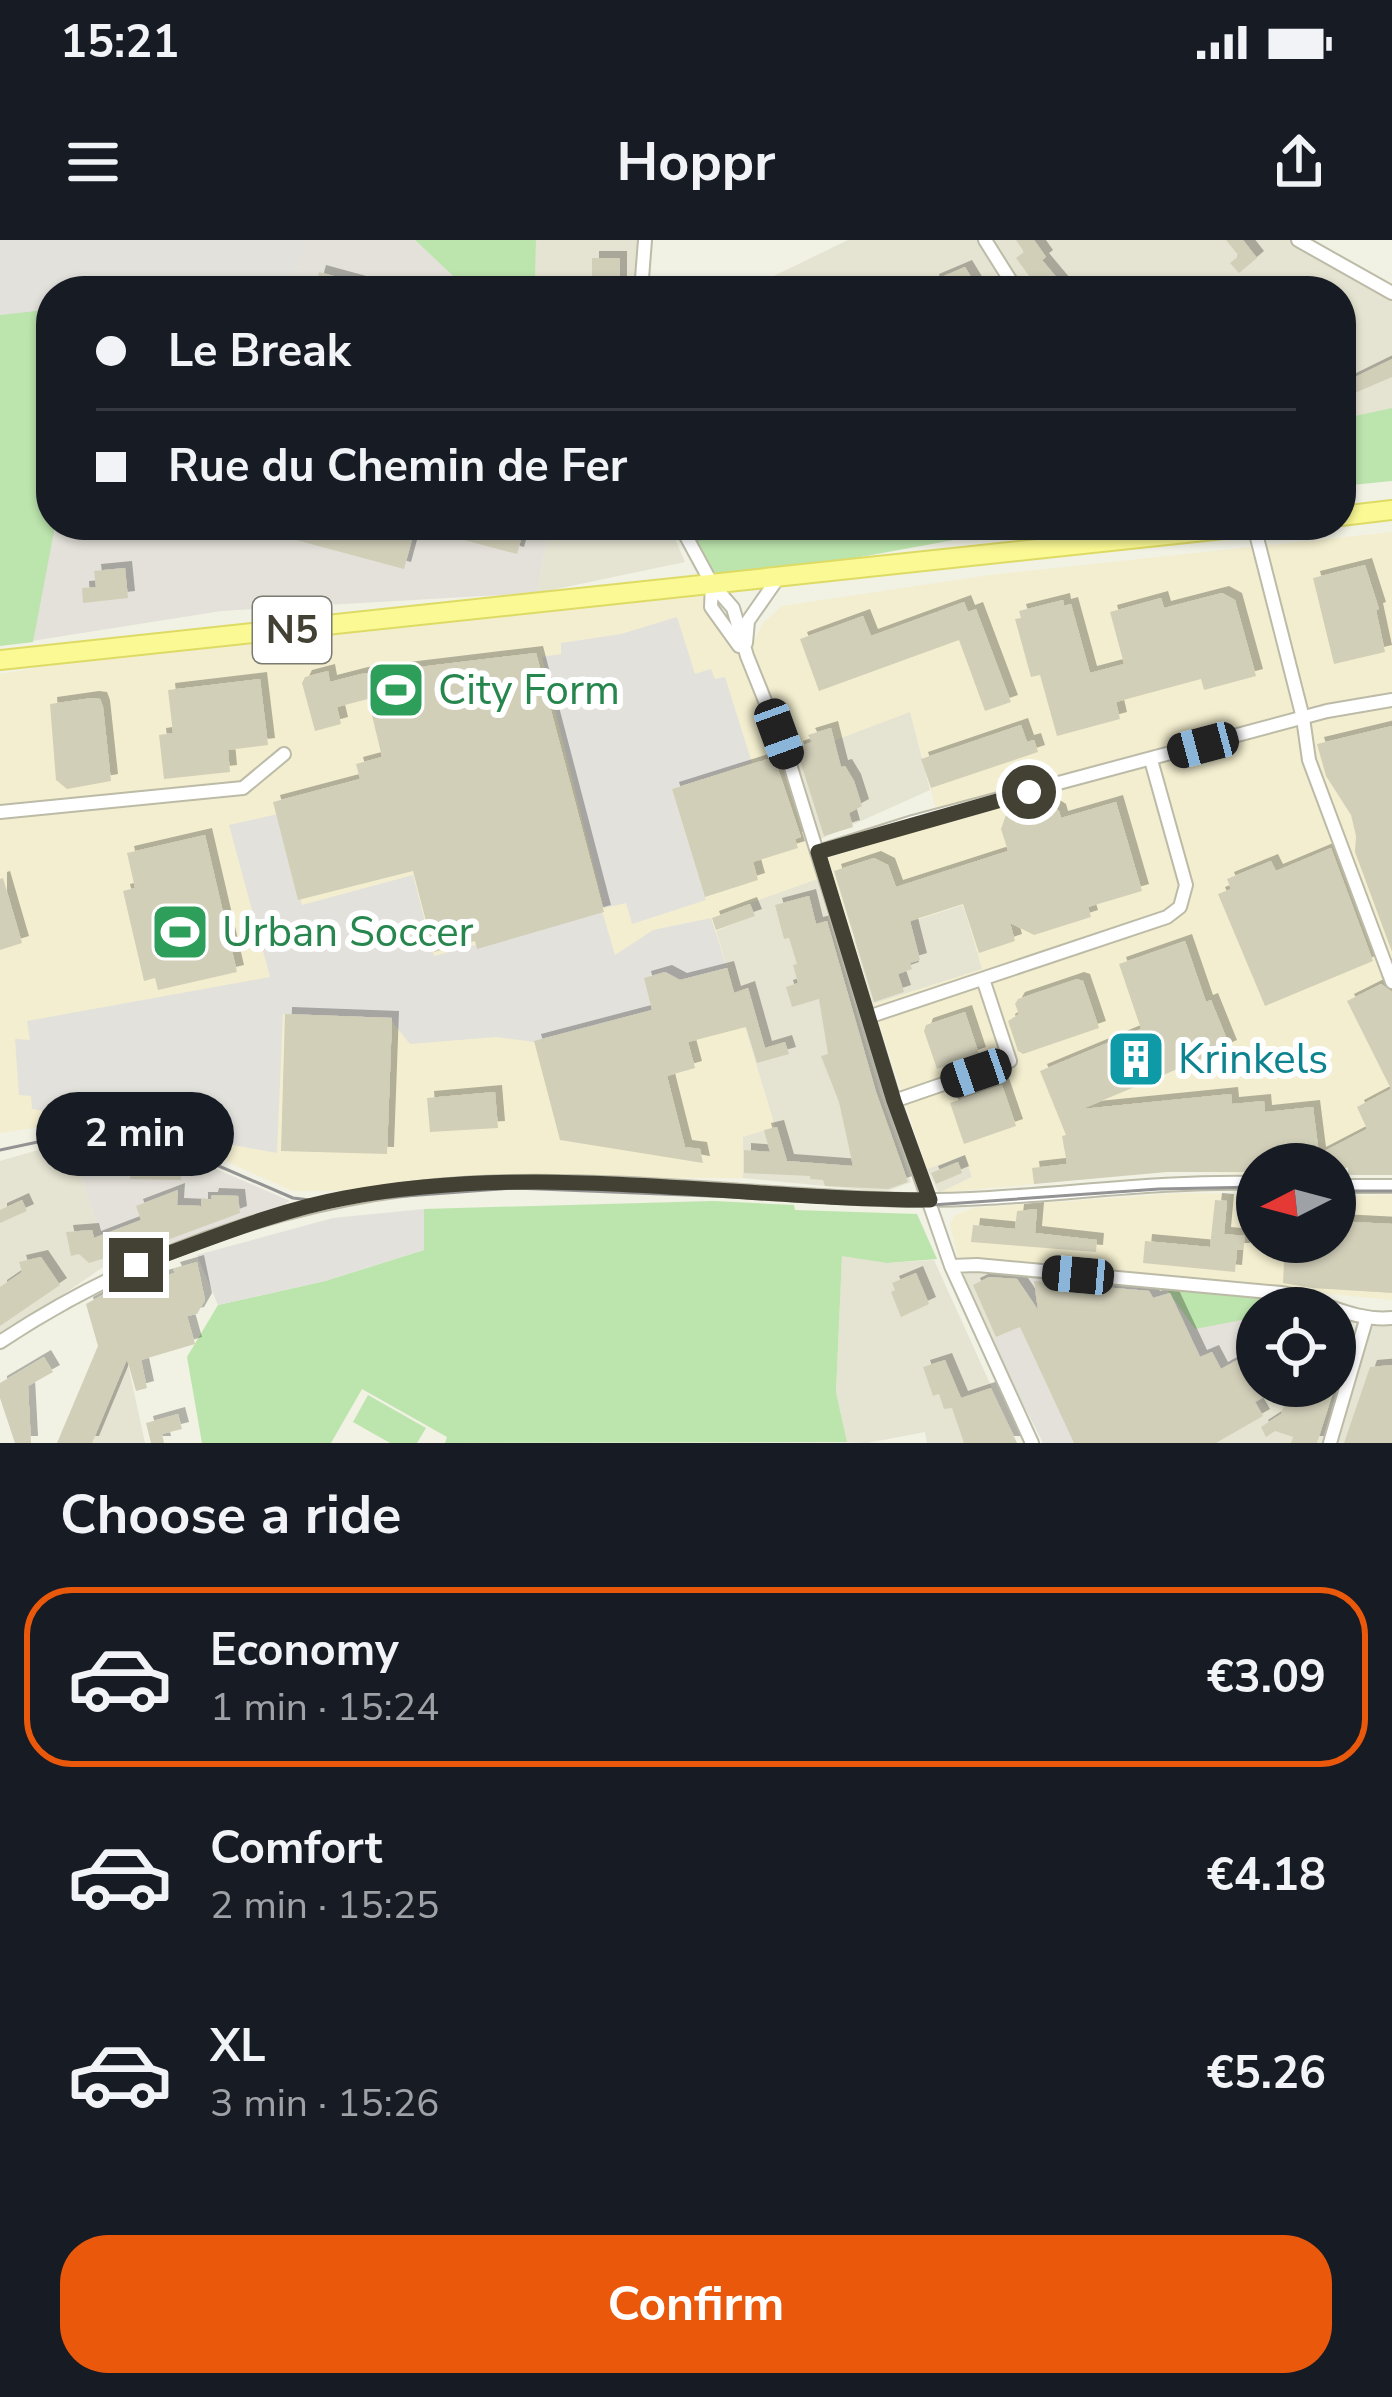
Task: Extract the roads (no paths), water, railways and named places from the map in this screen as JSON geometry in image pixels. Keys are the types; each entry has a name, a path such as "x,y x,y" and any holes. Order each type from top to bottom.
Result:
{"main road":[{"path":"1356,515 1392,511"},
{"name":"N5","path":"0,660 1121,540"}],"street":[{"path":"642,276 646,240"},
{"path":"985,240 1008,276"},
{"path":"1298,240 1392,293"},
{"path":"688,540 712,584 711,607 747,656 784,746 894,1101 951,1266 1032,1443"},
{"path":"1261,540 1310,760 1392,982"},
{"path":"747,656 748,621 778,578"},
{"path":"818,852 1304,718 1392,700"},
{"path":"0,812 243,788 284,754"},
{"path":"868,1017 1167,917 1180,907 1186,885 1151,760"},
{"path":"894,1101 1010,1061 983,979"},
{"path":"0,1342 63,1300 136,1265 347,1197 537,1182 930,1200 1236,1183"},
{"path":"1356,1186 1392,1186"},
{"path":"951,1266 1300,1296 1366,1320 1392,1318"},
{"path":"1330,1443 1366,1320"}],"tram line":[{"path":"0,1150 61,1137 127,1138 198,1157 293,1198 326,1202 515,1188 932,1205 1236,1187"},
{"path":"1356,1191 1392,1191"}],"place":[{"name":"City Form","path":"396,690"},
{"name":"Urban Soccer","path":"180,932"},
{"name":"Krinkels","path":"1136,1059"}]}
